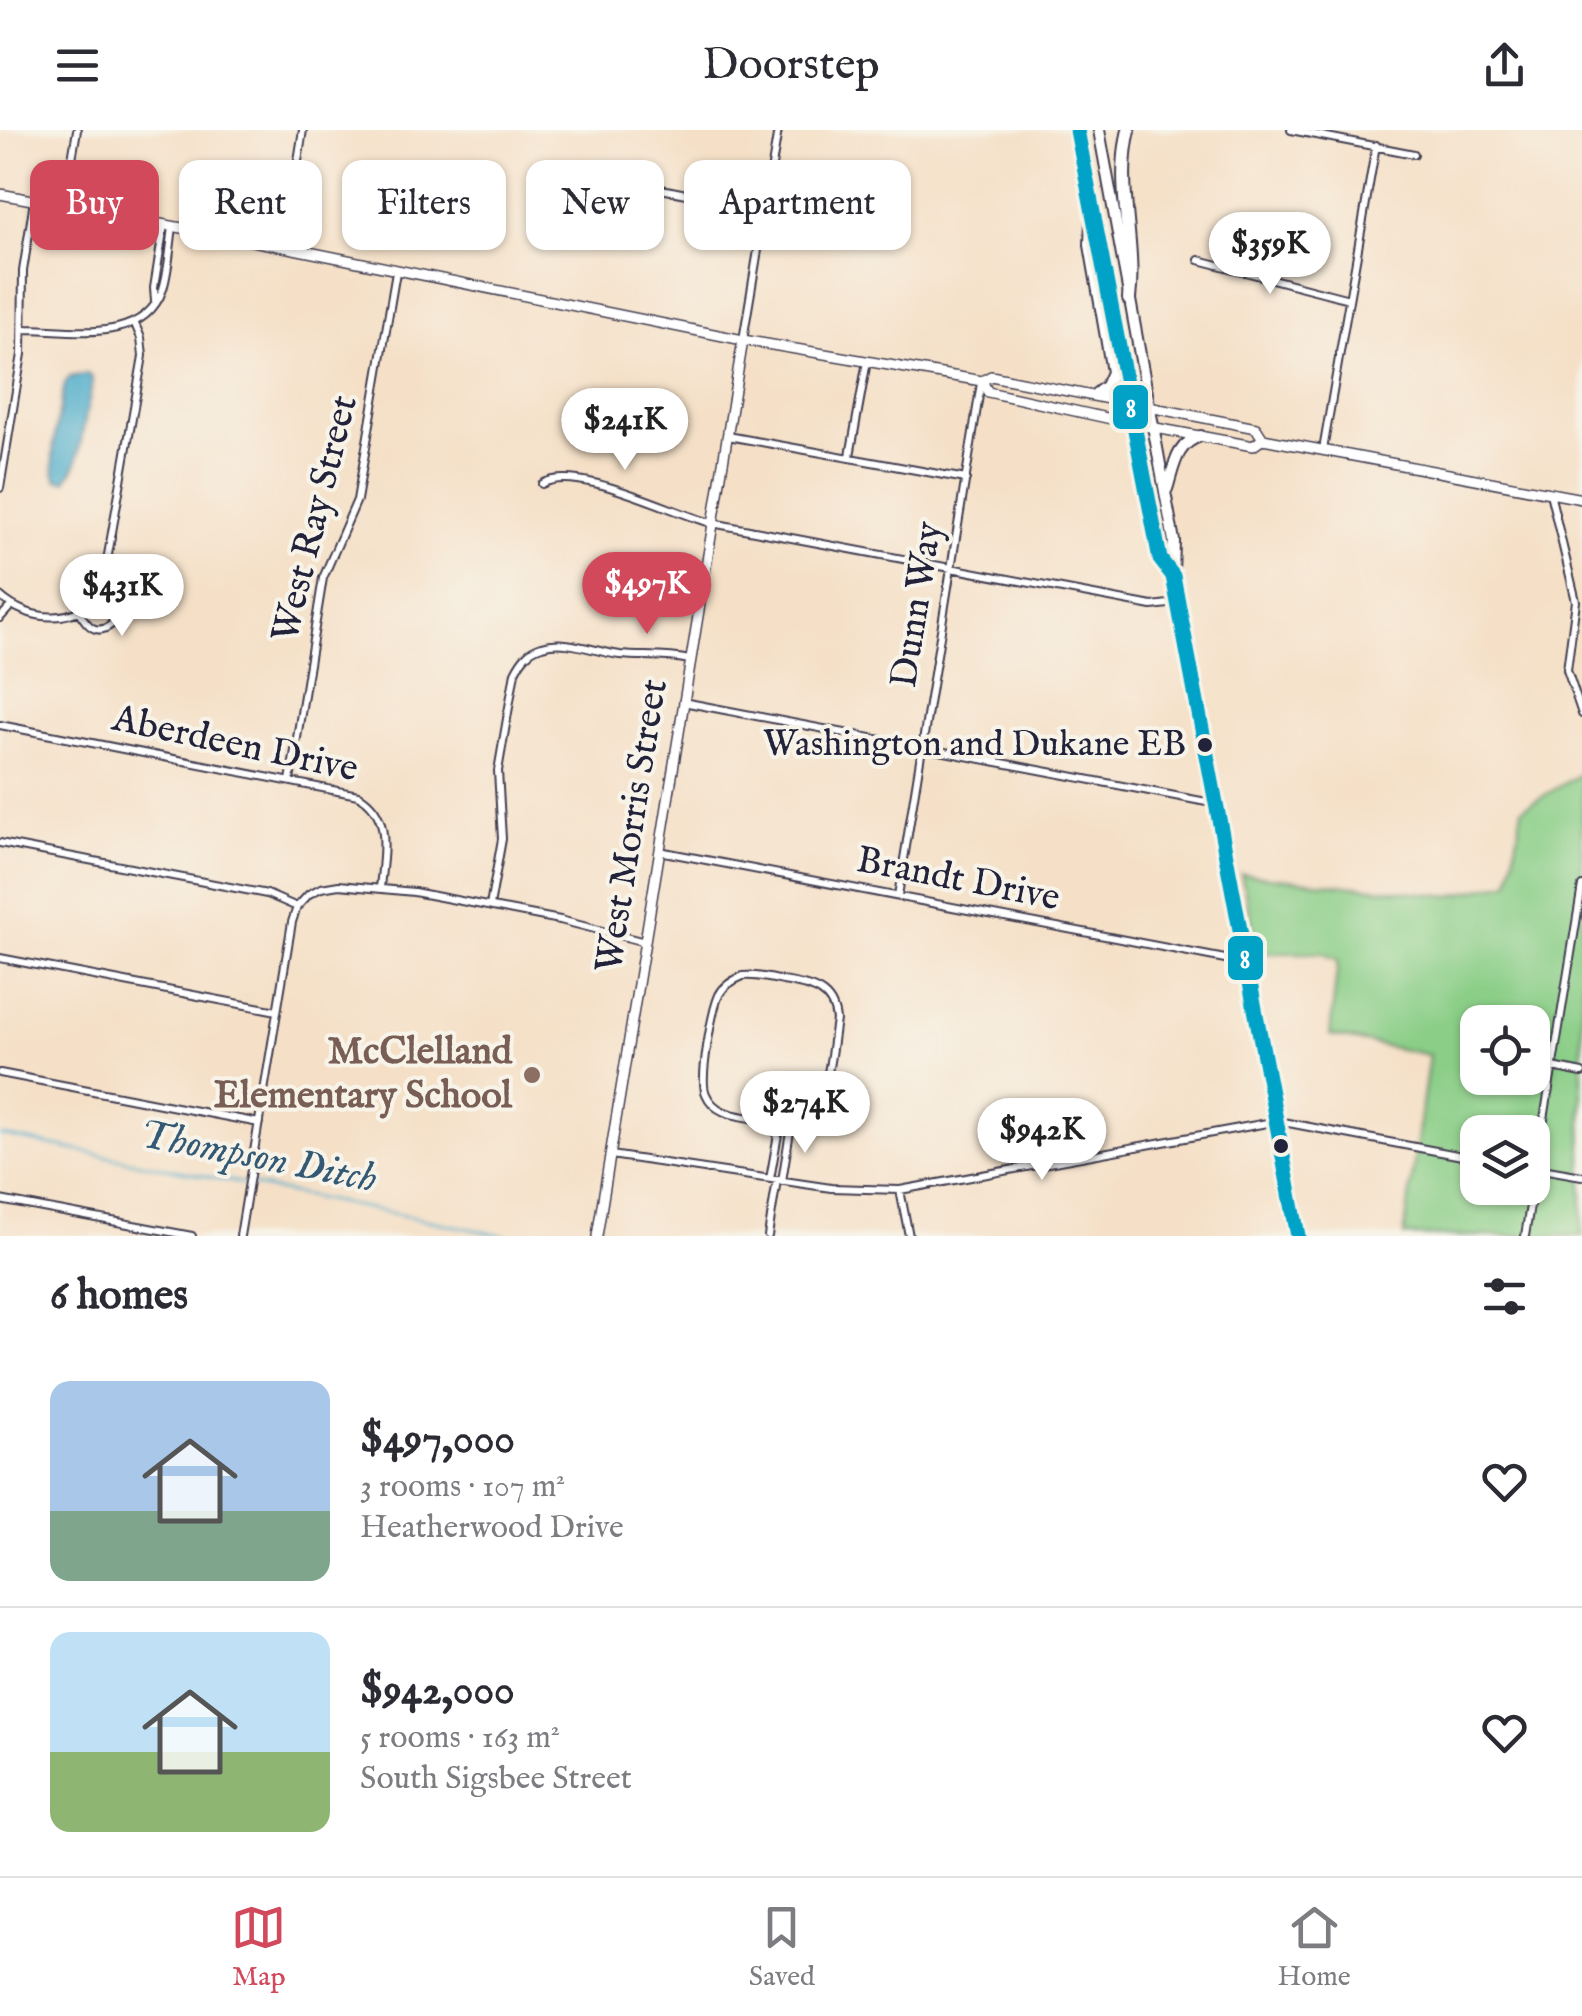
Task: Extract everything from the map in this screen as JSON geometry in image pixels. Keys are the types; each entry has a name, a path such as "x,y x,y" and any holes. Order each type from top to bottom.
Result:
{"highway":[{"path":"1128,299 1133,268 1123,171 1130,130"}],"main road":[{"path":"1077,130 1160,559 1173,576"},
{"path":"1098,130 1174,541 1177,603 1298,1236"},
{"path":"1092,203 1090,246 1112,372 1106,386 1094,395"},
{"path":"1166,494 1180,450 1187,441 1201,436"}],"street":[{"path":"72,160 77,130"},
{"path":"299,160 304,130"},
{"name":"West Morris Street","path":"773,160 778,130"},
{"path":"1291,130 1414,154"},
{"path":"1324,450 1376,145"},
{"path":"0,194 30,200"},
{"path":"159,224 179,228"},
{"path":"22,329 111,330 144,318 162,291 168,226"},
{"path":"0,488 22,329 30,229"},
{"path":"297,250 742,340 982,382 991,376 1130,402 1256,428 1263,439"},
{"name":"West Morris Street","path":"597,1236 757,250"},
{"path":"1199,260 1350,299"},
{"name":"West Ray Street","path":"290,781 322,578 358,500 396,272"},
{"path":"0,596 12,606 38,615 64,617 79,612 100,593 143,356 142,338 135,324"},
{"path":"850,456 867,362"},
{"path":"982,382 988,392 1153,428 1252,446 1263,439 1582,499"},
{"name":"Dunn Way","path":"898,896 982,382"},
{"path":"727,436 966,480"},
{"path":"542,484 558,478 636,494 678,514 712,523 1152,606 1177,603"},
{"path":"1550,493 1576,601 1568,670 1582,714"},
{"path":"79,612 95,630 112,624 115,608 100,593"},
{"path":"0,618 12,606"},
{"path":"490,906 502,835 498,771 516,669 532,650 550,644 690,660"},
{"path":"684,702 1216,804"},
{"name":"Aberdeen Drive","path":"0,725 352,792 373,805 382,820 380,888"},
{"path":"0,843 271,895 297,907"},
{"name":"Brandt Drive","path":"660,851 1246,962"},
{"path":"240,1236 292,922 297,907 309,894 328,886 380,888 490,906 645,942"},
{"path":"1545,1115 1582,886"},
{"path":"0,958 277,1011"},
{"path":"743,976 812,986 828,998 836,1020 821,1102 812,1115 791,1125 780,1123 724,1112 707,1098 703,1078 718,1001 730,982 743,976"},
{"path":"1553,1067 1582,1073"},
{"path":"0,1074 259,1123"},
{"path":"609,1155 837,1189 900,1190 1278,1120 1460,1155"},
{"path":"768,1236 780,1123"},
{"path":"776,1180 791,1125"},
{"path":"1550,1172 1582,1176"},
{"path":"900,1190 909,1236"},
{"path":"0,1200 192,1236"},
{"path":"1525,1236 1530,1205"}],"green space":[{"path":"1582,773 1582,1236 1404,1236 1429,1055 1330,1035 1338,961 1322,953 1259,953 1241,874 1450,896 1510,882 1522,809"}],"water":[{"path":"87,374 92,385 76,465 66,481 57,480 54,446 65,383 70,377"}],"waterway":[{"name":"Thompson Ditch","path":"0,1135 506,1236"}],"transit line":[{"name":"8","path":"1077,130 1160,559 1173,576 1298,1236"}],"place":[{"name":"Washington and Dukane EB","path":"1205,745"},
{"name":"McClelland Elementary School","path":"532,1075"}]}
